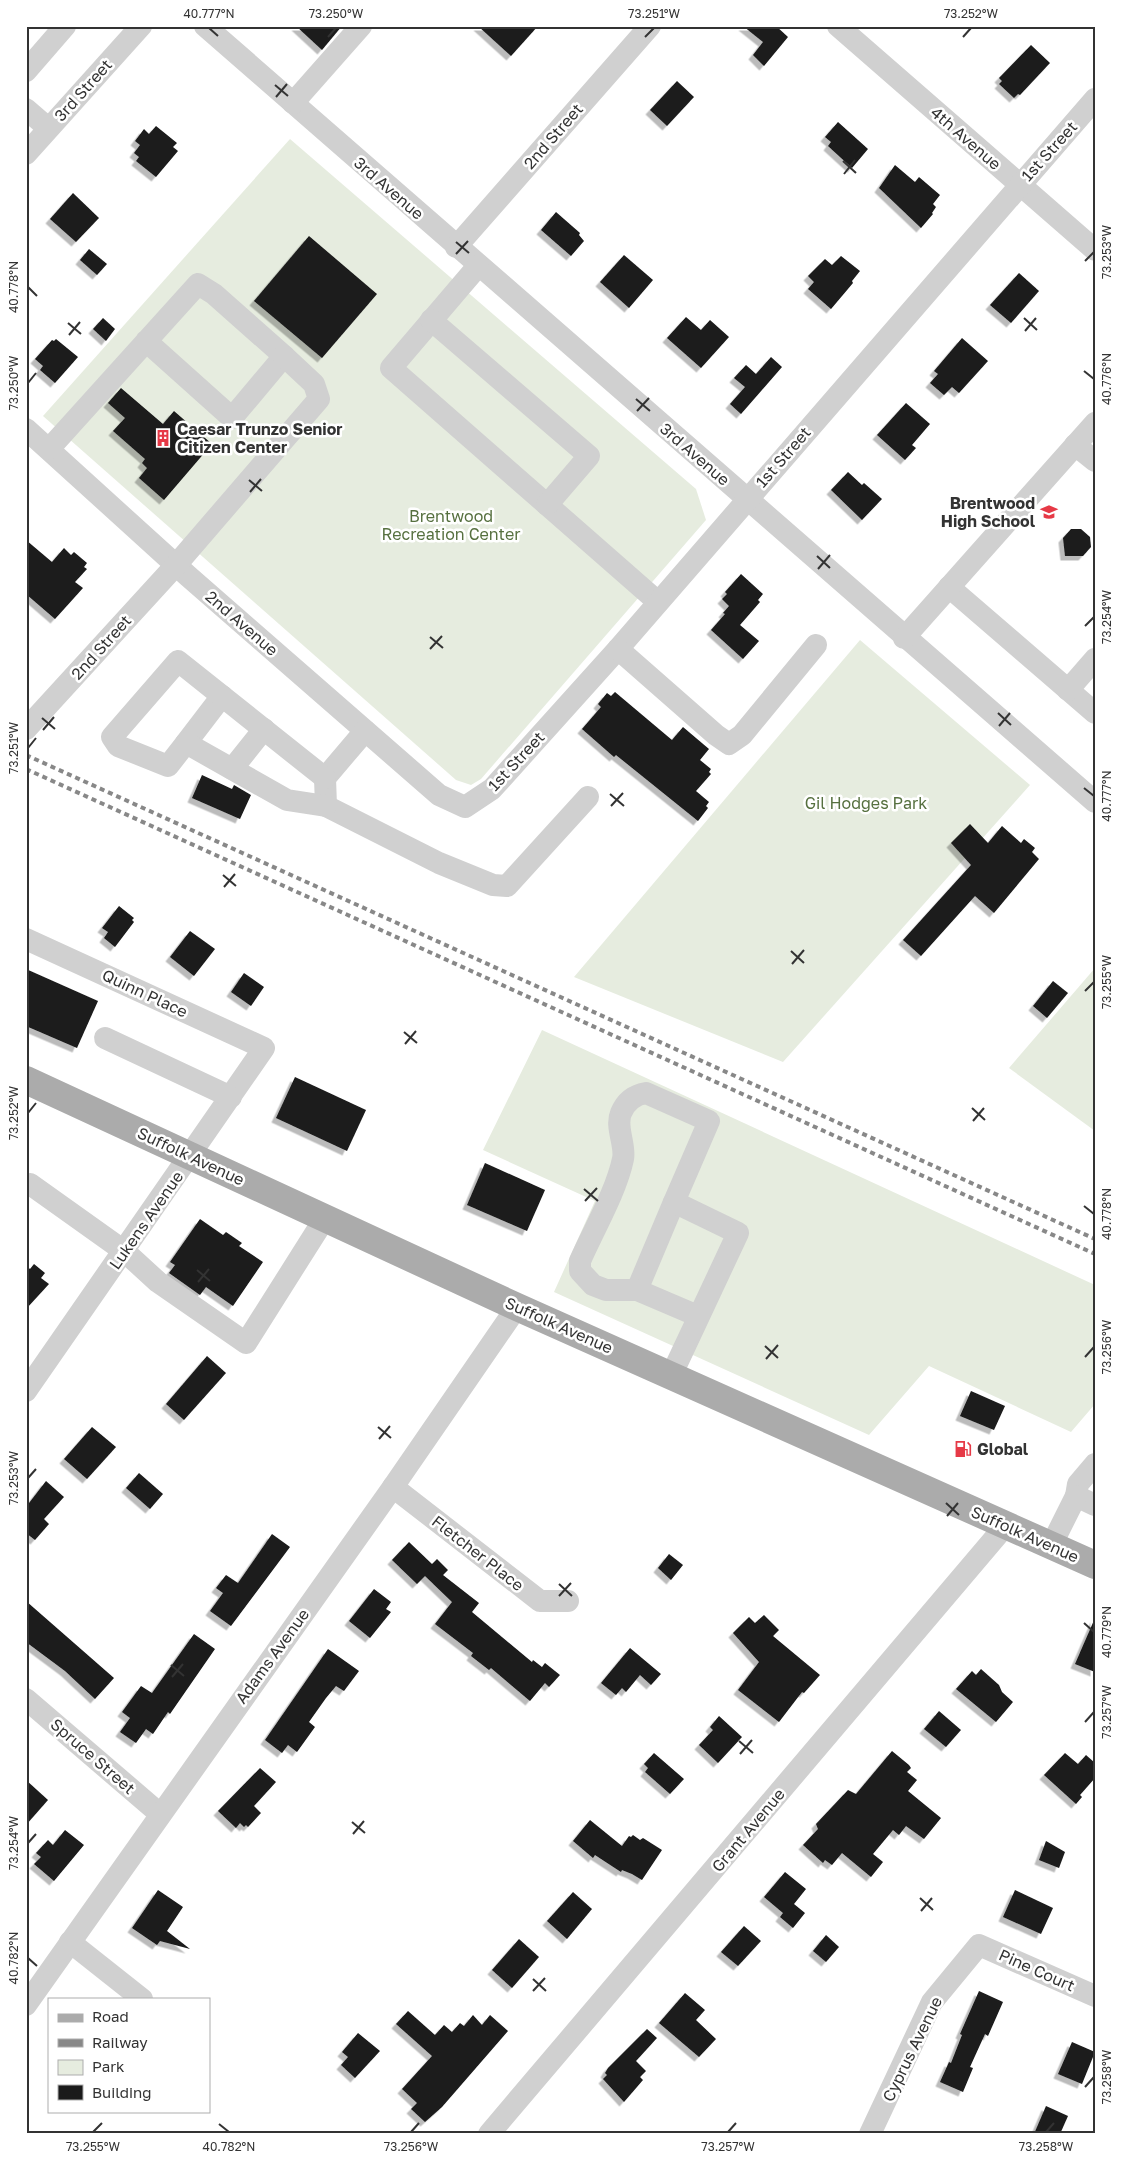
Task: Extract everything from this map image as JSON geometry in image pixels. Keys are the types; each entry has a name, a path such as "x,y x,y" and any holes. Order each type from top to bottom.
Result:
{"main road":[{"name":"Suffolk Avenue","path":"26,1080 517,1307 1095,1566"}],"street":[{"path":"26,71 65,26"},
{"name":"3rd Street","path":"26,154 140,26"},
{"name":"3rd Avenue","path":"205,26 904,638 1095,802"},
{"path":"293,103 361,26"},
{"name":"2nd Street","path":"456,246 650,26"},
{"name":"4th Avenue","path":"838,26 1095,250"},
{"name":"1st Street","path":"465,807 492,789 618,649 746,498 1095,99"},
{"path":"26,109 48,128"},
{"path":"478,266 391,368 658,602"},
{"path":"48,449 146,341 198,284 214,294 284,356 232,418 146,341"},
{"path":"432,320 589,456 547,505"},
{"name":"2nd Street","path":"26,728 176,565 319,399 314,384 284,356"},
{"path":"904,638 1095,423"},
{"name":"2nd Avenue","path":"26,429 176,565 439,795 465,807"},
{"path":"1075,445 1095,461"},
{"path":"949,587 1095,713"},
{"path":"618,649 716,735 729,744 742,735 816,645"},
{"path":"1068,690 1095,659"},
{"path":"222,696 168,766 118,746 112,737 178,661 264,729 325,778"},
{"path":"232,770 264,729"},
{"path":"326,806 325,778 365,731"},
{"path":"186,743 287,800 326,806 439,863 494,885 507,886 588,797"},
{"name":"Quinn Place","path":"26,938 264,1048"},
{"path":"105,1038 231,1097"},
{"name":"Lukens Avenue","path":"26,1391 264,1048"},
{"path":"637,1290 709,1121 646,1093 636,1095 627,1103 620,1115 624,1156 618,1175 580,1261 580,1271 593,1285 606,1290 637,1290 698,1316"},
{"path":"28,1185 124,1251 158,1282 246,1343 325,1218"},
{"path":"671,1376 738,1234 674,1202"},
{"name":"Adams Avenue","path":"26,2005 393,1487 517,1307"},
{"path":"1051,1546 1085,1501 1078,1484 1095,1464"},
{"name":"Fletcher Place","path":"393,1487 540,1601 568,1600"},
{"name":"Grant Avenue","path":"489,2134 1006,1525"},
{"name":"Spruce Street","path":"26,1699 160,1814"},
{"path":"70,1942 141,1998"},
{"name":"Pine Court","path":"979,1945 1095,1996"},
{"name":"Cyprus Avenue","path":"870,2134 932,2002 979,1945"}],"green space":[{"name":"Brentwood Recreation Center","path":"290,139 696,489 706,520 481,779 471,785 456,780 43,416"},
{"name":"Gil Hodges Park","path":"860,640 1030,785 783,1062 574,977"},
{"path":"1095,968 1095,1131 1009,1068"},
{"path":"542,1030 1095,1285 1095,1404 1071,1432 929,1366 869,1435 554,1292 595,1201 483,1150"}],"building":[{"path":"296,26 342,26 322,50"},
{"path":"478,26 538,26 511,56"},
{"path":"743,26 776,26 788,37 764,66 753,55 763,42"},
{"path":"1031,45 1050,63 1020,95 1018,94 1014,98 999,84 1002,81 999,78"},
{"path":"677,81 694,97 667,126 650,110"},
{"path":"838,122 868,149 852,168 828,146 831,142 825,137"},
{"path":"156,126 177,143 173,147 178,151 156,177 136,161 139,157 134,153 140,145 135,141 144,129 149,134"},
{"path":"895,165 915,182 919,177 940,195 933,204 936,207 933,214 921,228 879,188"},
{"path":"73,193 99,218 76,242 50,219"},
{"path":"556,212 580,233 579,235 584,241 571,256 541,230"},
{"path":"309,236 377,294 322,358 254,301"},
{"path":"89,249 107,264 97,275 80,260"},
{"path":"624,255 653,280 629,308 600,282"},
{"path":"841,256 860,271 852,281 853,283 831,309 808,289 814,282 808,276 825,259 832,265"},
{"path":"1019,273 1039,291 1011,323 990,305"},
{"path":"686,317 701,330 710,320 729,337 701,368 667,338"},
{"path":"103,318 115,329 106,341 93,329"},
{"path":"962,338 988,361 959,393 952,387 944,395 930,383 938,374 934,371"},
{"path":"56,339 78,357 55,383 40,370 43,366 35,359 52,340"},
{"path":"771,357 782,367 741,414 730,404 745,387 734,378 746,365 756,374"},
{"name":"Caesar Trunzo Senior Citizen Center","path":"121,388 163,424 174,411 212,444 164,500 139,478 147,468 142,463 145,459 113,431 125,418 108,403"},
{"path":"906,403 930,424 912,445 916,448 905,460 877,435"},
{"path":"848,472 882,499 862,520 831,490"},
{"path":"1071,529 1081,529 1090,537 1091,547 1083,556 1065,556 1063,538"},
{"path":"26,540 52,562 64,548 71,555 74,552 87,563 84,567 87,569 75,582 83,588 55,619 26,594"},
{"path":"741,574 763,594 758,600 760,602 740,625 759,641 743,659 711,630 725,614 723,613 729,606 722,599 727,594 725,592"},
{"path":"615,692 672,740 683,727 709,749 700,760 711,769 709,772 711,774 696,791 709,802 706,806 708,808 698,821 616,755 614,757 582,729 601,707 598,704 607,693 611,696"},
{"path":"202,775 232,789 234,785 251,795 240,819 192,798"},
{"path":"970,824 988,843 1002,826 1021,843 1024,839 1035,848 1032,852 1039,859 994,913 975,896 921,956 903,940 971,865 951,843"},
{"path":"119,906 134,918 132,920 134,922 115,947 104,938 108,932 102,928"},
{"path":"190,931 215,949 194,976 170,957"},
{"path":"26,969 98,1001 77,1048 26,1026"},
{"path":"244,973 264,987 251,1006 231,992"},
{"path":"1053,981 1068,993 1047,1018 1033,1006"},
{"path":"295,1077 366,1110 347,1151 276,1118"},
{"path":"485,1163 545,1190 527,1231 467,1205"},
{"path":"200,1219 223,1235 226,1232 242,1243 239,1246 263,1262 233,1306 206,1287 200,1295 169,1273 175,1265 170,1262"},
{"path":"34,1264 45,1273 41,1278 49,1284 26,1309 26,1266 30,1269"},
{"path":"207,1356 226,1373 184,1420 166,1404"},
{"path":"971,1391 1005,1406 994,1430 960,1416"},
{"path":"92,1427 116,1447 87,1479 64,1459"},
{"path":"139,1473 163,1494 150,1509 126,1488"},
{"path":"46,1481 64,1497 44,1519 49,1524 35,1540 26,1533 26,1507"},
{"path":"272,1534 290,1547 231,1626 210,1611 223,1593 216,1588 226,1575 238,1583"},
{"path":"409,1542 432,1564 437,1559 448,1570 443,1575 479,1603 472,1612 532,1662 533,1660 542,1667 545,1663 560,1675 549,1687 545,1683 530,1701 491,1668 489,1670 471,1656 473,1653 435,1624 452,1602 425,1576 417,1584 392,1560"},
{"path":"669,1554 683,1565 671,1580 658,1568"},
{"path":"374,1589 391,1602 386,1609 391,1612 370,1638 349,1621"},
{"path":"26,1601 114,1678 95,1699 65,1671 26,1642"},
{"path":"764,1615 779,1630 773,1636 820,1675 804,1693 802,1692 779,1722 738,1690 759,1662 733,1633 749,1617 755,1623"},
{"path":"1095,1618 1095,1672 1075,1664"},
{"path":"194,1634 215,1649 170,1714 168,1712 153,1734 146,1729 136,1743 120,1732 130,1718 122,1712 141,1686 152,1693"},
{"path":"630,1648 661,1674 651,1685 640,1675 626,1692 622,1688 616,1695 601,1683"},
{"path":"328,1649 359,1671 344,1691 336,1686 326,1698 309,1722 315,1727 297,1752 288,1745 282,1753 265,1740"},
{"path":"981,1669 999,1685 1002,1692 1013,1702 996,1722 956,1689 972,1671 976,1675"},
{"path":"939,1711 961,1730 946,1747 924,1729"},
{"path":"719,1716 742,1737 718,1763 699,1745 713,1730 710,1727"},
{"path":"892,1751 909,1765 911,1768 907,1772 917,1780 908,1791 941,1818 924,1839 906,1826 899,1835 893,1830 873,1854 883,1862 871,1877 842,1853 832,1865 825,1860 823,1863 803,1845 818,1829 816,1824 848,1790 856,1794"},
{"path":"654,1753 684,1779 670,1794 645,1772 648,1768 644,1764"},
{"path":"1065,1753 1078,1764 1086,1755 1095,1763 1095,1778 1080,1795 1082,1797 1076,1804 1044,1775"},
{"path":"260,1768 276,1782 254,1806 261,1813 248,1827 246,1825 244,1827 240,1823 236,1828 218,1811"},
{"path":"26,1780 48,1800 26,1825"},
{"path":"590,1820 622,1846 629,1836 633,1835 640,1840 643,1838 662,1850 642,1880 622,1870 621,1872 595,1855 593,1858 573,1841"},
{"path":"65,1830 84,1845 54,1881 34,1864 41,1857 36,1853 48,1840 53,1845"},
{"path":"1046,1841 1065,1852 1059,1868 1039,1860"},
{"path":"785,1872 806,1889 794,1904 805,1913 793,1928 780,1917 783,1913 764,1897"},
{"path":"158,1890 183,1907 167,1931 190,1949 160,1941 157,1945 132,1928"},
{"path":"1015,1890 1053,1908 1041,1934 1003,1917"},
{"path":"573,1892 592,1909 567,1939 547,1921"},
{"path":"744,1926 761,1941 738,1966 721,1952"},
{"path":"826,1935 839,1947 826,1962 813,1951"},
{"path":"519,1939 539,1957 512,1988 492,1970"},
{"path":"979,1991 1003,2002 988,2036 985,2034 970,2067 973,2068 963,2092 940,2082 949,2062 951,2063 962,2035 960,2034"},
{"path":"685,1993 705,2010 696,2020 716,2039 699,2057 659,2023"},
{"path":"408,2011 435,2035 444,2025 452,2032 460,2023 464,2026 473,2015 482,2025 490,2015 508,2031 442,2107 425,2122 411,2109 417,2103 402,2089 432,2056 396,2024"},
{"path":"647,2029 657,2038 636,2061 646,2071 640,2077 643,2080 624,2102 603,2079 607,2075 605,2073 608,2068"},
{"path":"358,2033 380,2051 355,2078 341,2065 348,2057 342,2052"},
{"path":"1072,2042 1095,2052 1082,2084 1058,2074"},
{"path":"1046,2106 1068,2116 1060,2134 1034,2134"}],"railway":[{"path":"26,755 1095,1239"},
{"path":"26,769 1095,1254"}],"place":[{"name":"Caesar Trunzo Senior Citizen Center","path":"163,438"},
{"name":"Brentwood High School","path":"1049,512"},
{"name":"Global","path":"963,1449"}]}
